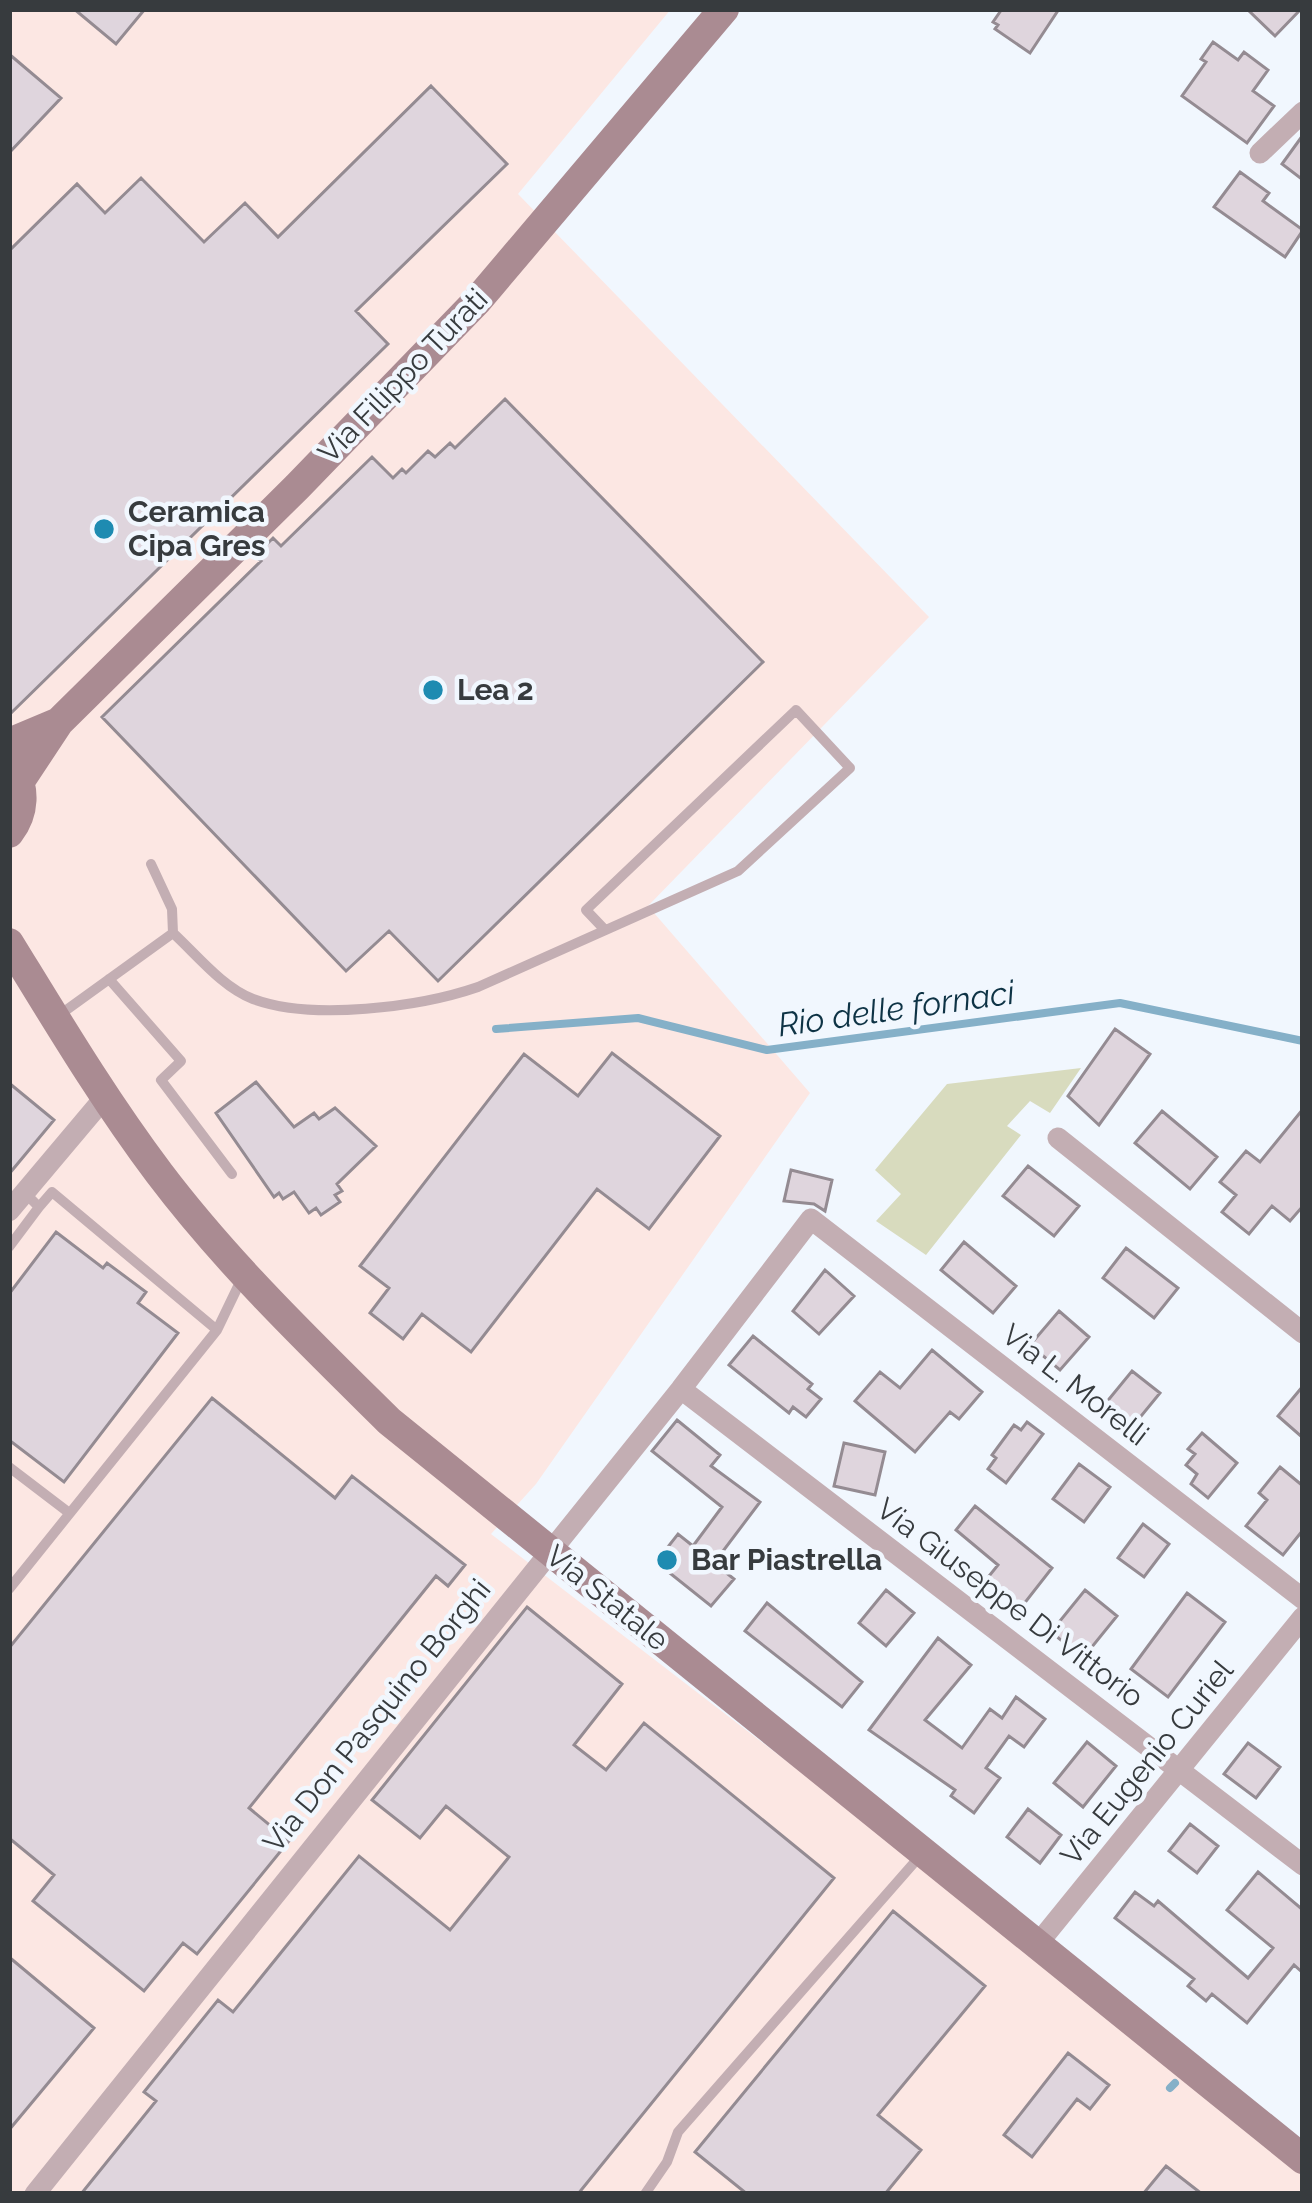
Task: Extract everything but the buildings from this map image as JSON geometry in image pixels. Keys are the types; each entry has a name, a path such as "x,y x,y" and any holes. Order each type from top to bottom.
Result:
{"main road":[{"name":"Via Filippo Turati","path":"15,771 477,301 724,9"},
{"name":"Via Filippo Turati","path":"9,743 59,722"},
{"path":"9,833 21,812 15,771"},
{"name":"Via Statale","path":"9,943 161,1175 278,1311 389,1420 1303,2159"}],"street":[{"path":"1260,153 1303,112"},
{"path":"9,1211 32,1200 106,1097"},
{"path":"1058,1138 1303,1333"},
{"name":"Via Don Pasquino Borghi","path":"35,2194 681,1389 811,1219"},
{"name":"Via L. Morelli","path":"811,1219 1303,1599"},
{"name":"Via Giuseppe Di Vittorio","path":"681,1389 1303,1865"},
{"name":"Via Eugenio Curiel","path":"1036,1946 1303,1617"}],"lane":[{"path":"151,865 172,909 173,933 232,988 255,1000 332,1009 384,1007 448,997 738,871 850,767 796,710 586,910 604,929"},
{"path":"55,1018 173,933"},
{"path":"109,979 182,1061 161,1080 232,1174"},
{"path":"9,1246 32,1200 52,1192 217,1330"},
{"path":"9,1589 217,1330 244,1273"},
{"path":"9,1467 68,1513"},
{"path":"645,2194 667,2162 678,2132 922,1854"}],"shaded area":[{"path":"9,9 671,9 518,194 929,617 648,906 810,1093 536,1484 491,1534 1303,2158 1303,2194 9,2194"}],"green space":[{"path":"1081,1068 1050,1113 1030,1101 1007,1126 1021,1135 926,1255 876,1221 901,1194 875,1170 947,1084"}],"waterway":[{"name":"Rio delle fornaci","path":"496,1029 638,1018 767,1050 1120,1003 1303,1041"},
{"path":"1170,2088 1175,2083"}],"place":[{"name":"Ceramica Cipa Gres","path":"104,529"},
{"name":"Lea 2","path":"433,690"},
{"name":"Bar Piastrella","path":"667,1560"}]}
